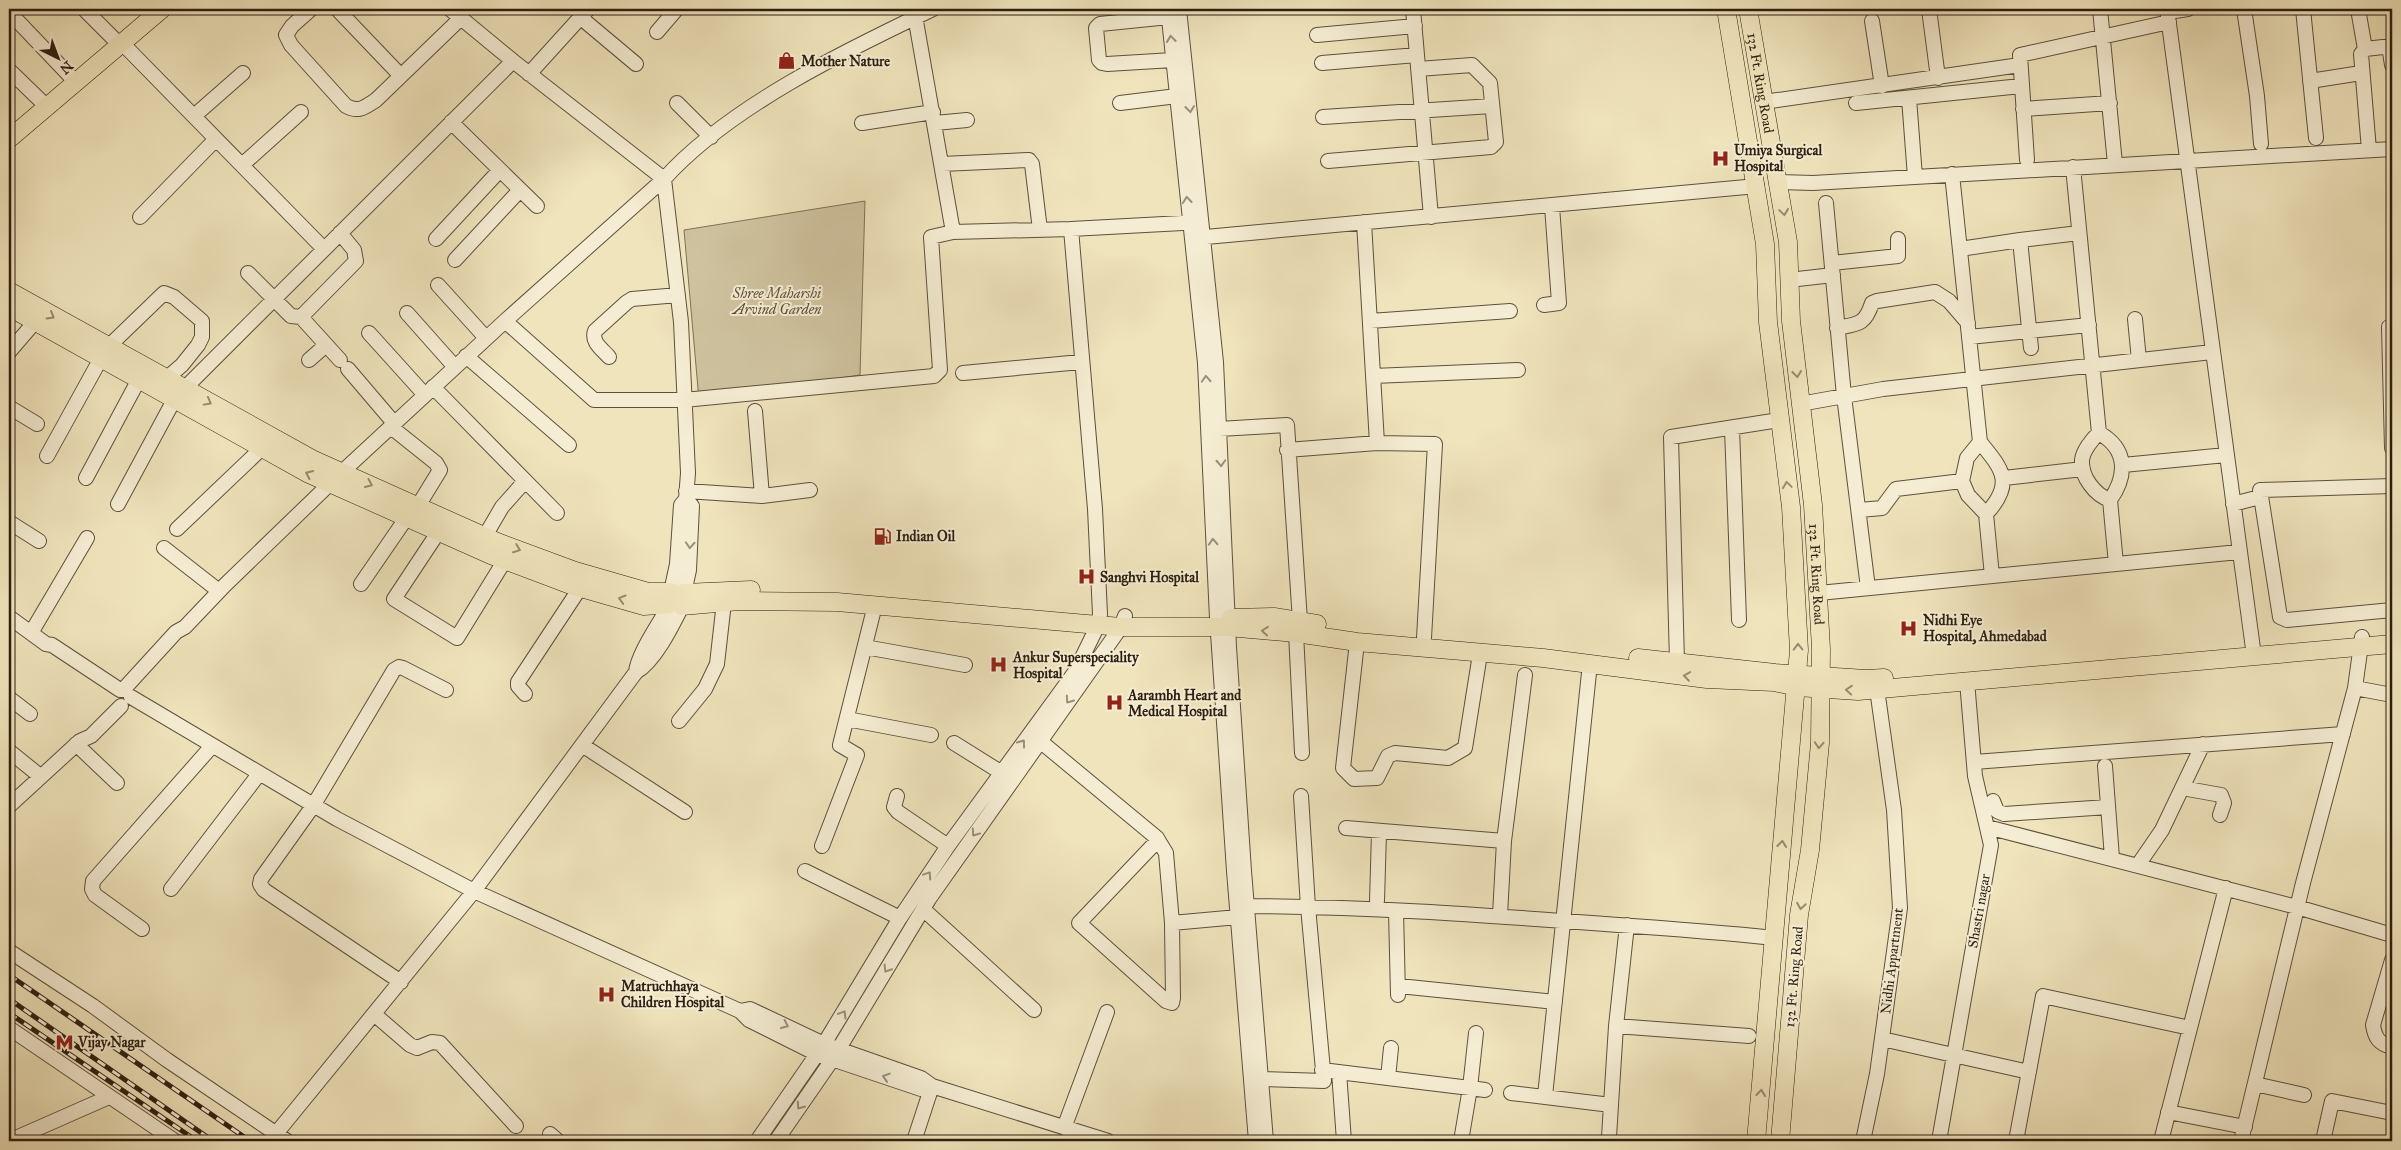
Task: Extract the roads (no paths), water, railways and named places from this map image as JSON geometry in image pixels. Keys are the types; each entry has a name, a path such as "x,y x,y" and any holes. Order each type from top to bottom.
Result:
{"main road":[{"path":"9,139 118,41 150,9"},
{"path":"9,128 70,76 162,9"},
{"name":"132 Ft. Ring Road","path":"1726,9 1757,186 1765,244 1768,322 1794,552 1797,681 1756,1141"},
{"name":"132 Ft. Ring Road","path":"1748,9 1788,242 1791,320 1813,505 1819,593 1820,743 1811,840 1799,915 1780,1141"},
{"path":"9,291 104,354 138,381 179,395 314,460 336,478"},
{"path":"9,307 34,323 104,354 167,378 179,395 262,448 412,511 485,536 575,571 677,599 724,602 837,602 1123,622 1223,623 1367,632 1677,662 1797,681"},
{"path":"412,511 438,531 505,560 580,588 644,606 738,590 837,592 1099,620"},
{"path":"1298,627 1357,642 1590,664 1707,679 1774,682 1821,682 1928,675 2362,642 2392,644"},
{"path":"2362,642 2392,634"},
{"path":"1821,682 1858,691 1876,690 2253,651"}],"street":[{"path":"311,9 292,26 286,35 290,45 346,106 353,110 361,110 376,100 461,18"},
{"path":"337,9 401,76"},
{"path":"9,951 93,1006 278,1139 374,1014 474,891 636,672 637,660 677,599 681,505 686,495 688,472 678,295 664,179 529,74 450,9"},
{"path":"9,806 78,742 91,736 176,632 185,627 392,425 466,356 664,179 686,154 756,105 850,48 915,13 933,9"},
{"path":"1413,9 1431,217"},
{"path":"1929,9 1938,78"},
{"path":"2100,9 2115,164"},
{"path":"2026,160 2020,55 2103,36 2188,9"},
{"path":"2244,9 2257,96 2261,144"},
{"path":"2303,9 2316,138"},
{"path":"2358,9 2365,49"},
{"path":"657,32 675,10"},
{"path":"92,11 118,41 324,249"},
{"path":"9,12 70,76"},
{"path":"1172,12 1100,24 1096,28 1099,60 1102,64 1174,60"},
{"path":"1172,12 1177,96 1216,362 1223,623"},
{"path":"1172,12 1196,223"},
{"path":"529,74 584,13 636,64"},
{"path":"915,13 953,232"},
{"path":"2168,14 2253,651"},
{"path":"1872,21 1882,86"},
{"path":"1317,34 1415,26"},
{"path":"2369,150 2361,54 2365,49 2391,46 2392,65"},
{"path":"118,504 179,395 513,61"},
{"path":"1322,63 1418,62 1472,65 1490,83 1496,142 1491,147 1328,161"},
{"path":"1764,102 1938,78 2020,64"},
{"path":"9,70 41,101"},
{"path":"194,116 243,73"},
{"path":"2310,81 2362,73"},
{"path":"1856,103 2021,86"},
{"path":"1120,103 1177,96"},
{"path":"1909,98 1915,177"},
{"path":"677,103 711,137"},
{"path":"2023,109 2110,103"},
{"path":"1323,117 1492,106"},
{"path":"242,166 301,112"},
{"path":"862,123 934,118 967,120"},
{"path":"451,122 537,206"},
{"path":"140,217 216,139"},
{"path":"1779,182 1813,183 2392,149"},
{"path":"942,164 1030,160 1040,230"},
{"path":"2073,167 2099,433"},
{"path":"436,239 500,170"},
{"path":"1952,174 1980,442 2002,470 2004,478 1995,505 1986,514"},
{"path":"1198,238 1757,186"},
{"path":"455,260 520,190"},
{"path":"1826,203 1844,396 1860,510 1868,588"},
{"path":"1544,305 1559,303 1552,206"},
{"path":"1364,222 1377,443"},
{"path":"505,321 594,400 684,400 938,374 940,370 930,237 953,232 1196,223"},
{"path":"757,1141 821,1049 900,918 948,846 1075,672 1099,620 1095,509 1071,229"},
{"path":"301,317 356,260 354,250 340,233"},
{"path":"1960,249 2079,233"},
{"path":"1198,238 1256,1141"},
{"path":"1789,280 1898,256 1898,239"},
{"path":"2020,240 2030,348"},
{"path":"248,273 291,316 301,317 344,364 392,425 436,463 440,470 361,584"},
{"path":"438,285 486,338"},
{"path":"1837,328 1855,325 1864,321 1868,317 1872,303 1877,301 1935,292 1949,301 1968,330"},
{"path":"47,456 104,354 164,293 174,297 202,321 202,337 182,365 167,378"},
{"path":"608,357 594,340 593,336 595,331 627,302 638,298 678,295"},
{"path":"1370,321 1510,311"},
{"path":"408,313 455,367"},
{"path":"2135,318 2139,360"},
{"path":"9,352 34,323"},
{"path":"1968,330 2030,332 2089,325"},
{"path":"2392,326 2389,326 2392,449"},
{"path":"369,334 557,513"},
{"path":"309,360 326,345"},
{"path":"1800,404 1883,389 2212,352"},
{"path":"466,356 569,445"},
{"path":"963,373 1081,362"},
{"path":"1373,376 1518,370"},
{"path":"86,478 138,381"},
{"path":"9,407 37,424"},
{"path":"755,411 762,496"},
{"path":"1677,662 1671,437 1779,420"},
{"path":"1219,429 1287,425 1298,627 1302,753"},
{"path":"1732,428 1739,620"},
{"path":"2099,433 2108,438 2119,452 2123,465 2120,486 2110,500 2116,564"},
{"path":"2099,433 2092,440 2082,459 2083,469 2086,480 2103,498 2110,500"},
{"path":"1980,442 1967,458 1962,481 1968,495 1986,514 1992,576"},
{"path":"1287,450 1377,443 1435,444 1424,638"},
{"path":"177,529 262,448"},
{"path":"2123,465 2226,455"},
{"path":"2004,478 2083,469"},
{"path":"485,536 502,507 525,481"},
{"path":"1860,510 1882,508 1896,489 1962,481"},
{"path":"2392,486 2260,490 2280,618 2287,620 2392,610"},
{"path":"686,495 762,496 810,490"},
{"path":"2233,504 2260,497"},
{"path":"9,522 39,541"},
{"path":"438,531 394,599 457,638 505,560"},
{"path":"31,633 87,538"},
{"path":"164,548 219,592"},
{"path":"1819,593 2239,552"},
{"path":"525,694 518,686 518,682 580,588"},
{"path":"679,721 705,688 717,664 724,602"},
{"path":"822,846 857,755 840,745 875,605"},
{"path":"9,617 46,644 48,650 182,737 193,736 212,746 313,806 474,891 740,1011 748,1020 836,1055 921,1078 932,1086 1108,1141"},
{"path":"776,1141 836,1055 923,909 1123,622"},
{"path":"1357,642 1343,768 1354,779 1377,778 1388,756 1395,753 1448,758 1464,748 1480,654"},
{"path":"2168,1112 2244,1137 2297,907 2355,688 2362,642"},
{"path":"865,647 965,665"},
{"path":"1545,1096 1590,664"},
{"path":"400,982 264,890 260,884 261,879 313,806 394,670 399,667 403,668 446,690"},
{"path":"1500,915 1504,841 1525,675"},
{"name":"Shastri nagar","path":"1939,1141 1991,845 1974,762 1967,682"},
{"path":"2355,688 2392,696"},
{"name":"Nidhi Appartment","path":"1863,1141 1882,1039 1900,908 1894,810 1876,690"},
{"path":"9,700 30,714"},
{"path":"847,719 931,735"},
{"path":"1974,762 2343,734"},
{"path":"1040,741 1158,840 1166,853 1172,923 1172,1003 1166,1001 1078,923 1158,840"},
{"path":"78,742 116,783"},
{"path":"954,742 1002,773"},
{"path":"2138,865 2162,830 2202,744"},
{"path":"582,745 685,812"},
{"path":"142,929 95,895 92,889 94,881 212,746"},
{"path":"9,751 40,776"},
{"path":"2105,766 2112,858"},
{"path":"171,889 259,774"},
{"path":"2182,788 2221,795 2224,803 2220,814"},
{"path":"897,796 894,806 898,812 948,846"},
{"path":"1261,1079 1324,1081 1308,907 1301,796"},
{"path":"1993,801 1997,811 2004,814 2108,807"},
{"path":"1987,827 2226,888 2392,935"},
{"path":"1346,828 1504,841"},
{"path":"1376,901 1379,832"},
{"path":"805,871 900,918"},
{"path":"2161,1141 2226,888"},
{"path":"1172,923 1240,910 1308,907 1500,915 1775,938"},
{"path":"923,909 1034,1010"},
{"path":"1240,910 1261,1079 1266,1141"},
{"path":"1396,911 1398,990 1555,1002"},
{"path":"1609,1137 1616,1026 1627,925"},
{"path":"2392,960 2373,1025 2374,1036 2382,1045 2392,1047"},
{"path":"2016,1141 2043,996 2190,1028"},
{"path":"1064,1128 1107,1012"},
{"path":"374,1014 410,1045 418,1048 432,1042 440,1043 516,1126"},
{"path":"1616,1026 1749,1036"},
{"path":"9,1028 175,1141"},
{"path":"1461,1141 1470,1088 1476,1033"},
{"path":"1882,1039 1954,1057 2029,1072"},
{"path":"1388,1078 1391,1048"},
{"path":"1322,1070 1484,1090"},
{"path":"1339,1072 1344,1141"},
{"path":"2255,1084 2304,1095"},
{"path":"914,1141 932,1086"},
{"path":"1511,1093 1611,1105"},
{"path":"9,1141 109,1097"},
{"path":"2323,1141 2332,1101 2392,1113"}],"railway":[{"path":"9,975 250,1141"},
{"path":"9,999 213,1141"},
{"path":"9,1013 197,1141"}],"place":[{"name":"Mother Nature","path":"787,61"},
{"name":"Umiya Surgical Hospital","path":"1720,158"},
{"name":"Indian Oil","path":"882,536"},
{"name":"Sanghvi Hospital","path":"1086,577"},
{"name":"Nidhi Eye Hospital, Ahmedabad","path":"1909,628"},
{"name":"Ankur Superspeciality Hospital","path":"999,665"},
{"name":"Aarambh Heart and Medical Hospital","path":"1114,703"},
{"name":"Matruchhaya Children Hospital","path":"607,994"},
{"name":"Vijay Nagar","path":"64,1042"}],"park label":[{"name":"Shree Maharshi Arvind Garden","path":"777,302"}]}
